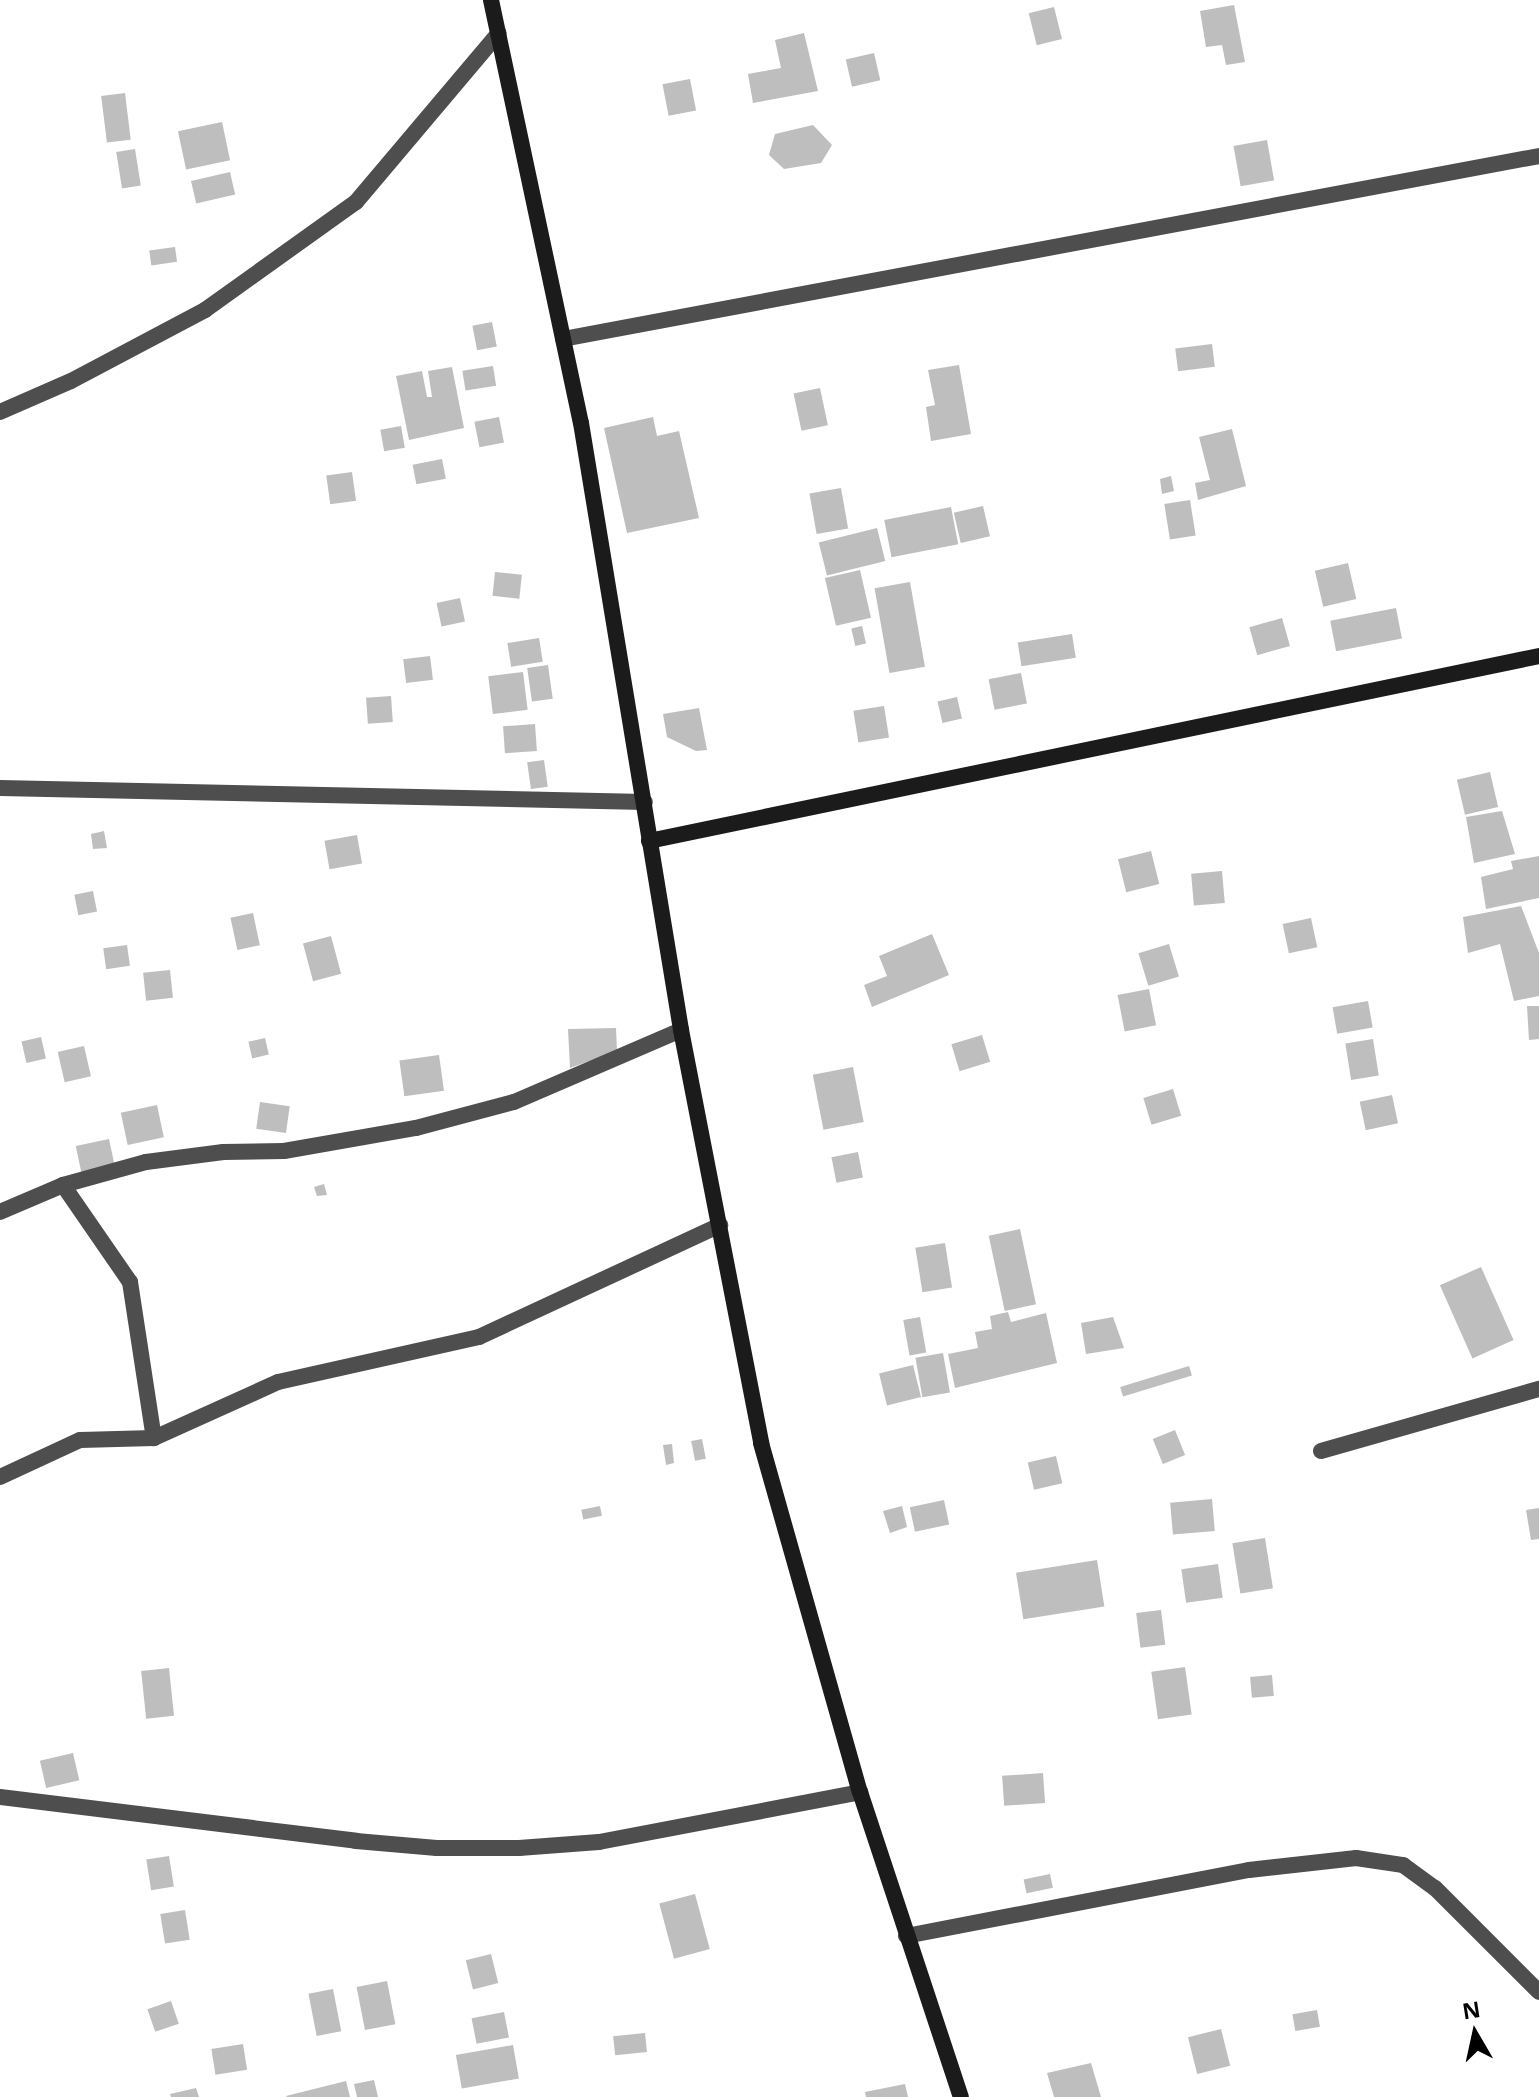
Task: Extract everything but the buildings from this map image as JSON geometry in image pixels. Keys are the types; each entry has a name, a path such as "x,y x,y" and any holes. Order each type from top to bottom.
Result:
{"main road":[{"path":"491,0 581,423 681,1030 761,1443 860,1792 961,2097"},
{"path":"649,841 1539,656"}],"street":[{"path":"0,412 71,381 205,310 356,202 499,33"},
{"path":"563,339 1539,156"},
{"path":"0,788 645,802"},
{"path":"0,1212 63,1185 146,1162 223,1152 284,1151 416,1128 514,1102 681,1030"},
{"path":"63,1185 130,1282 154,1438"},
{"path":"0,1477 80,1440 154,1438 278,1382 479,1337 720,1225"},
{"path":"1321,1451 1539,1389"},
{"path":"0,1797 356,1841 437,1848 519,1848 599,1842 860,1792"},
{"path":"906,1936 1249,1870 1356,1858 1403,1865 1435,1888 1539,1992"}]}
